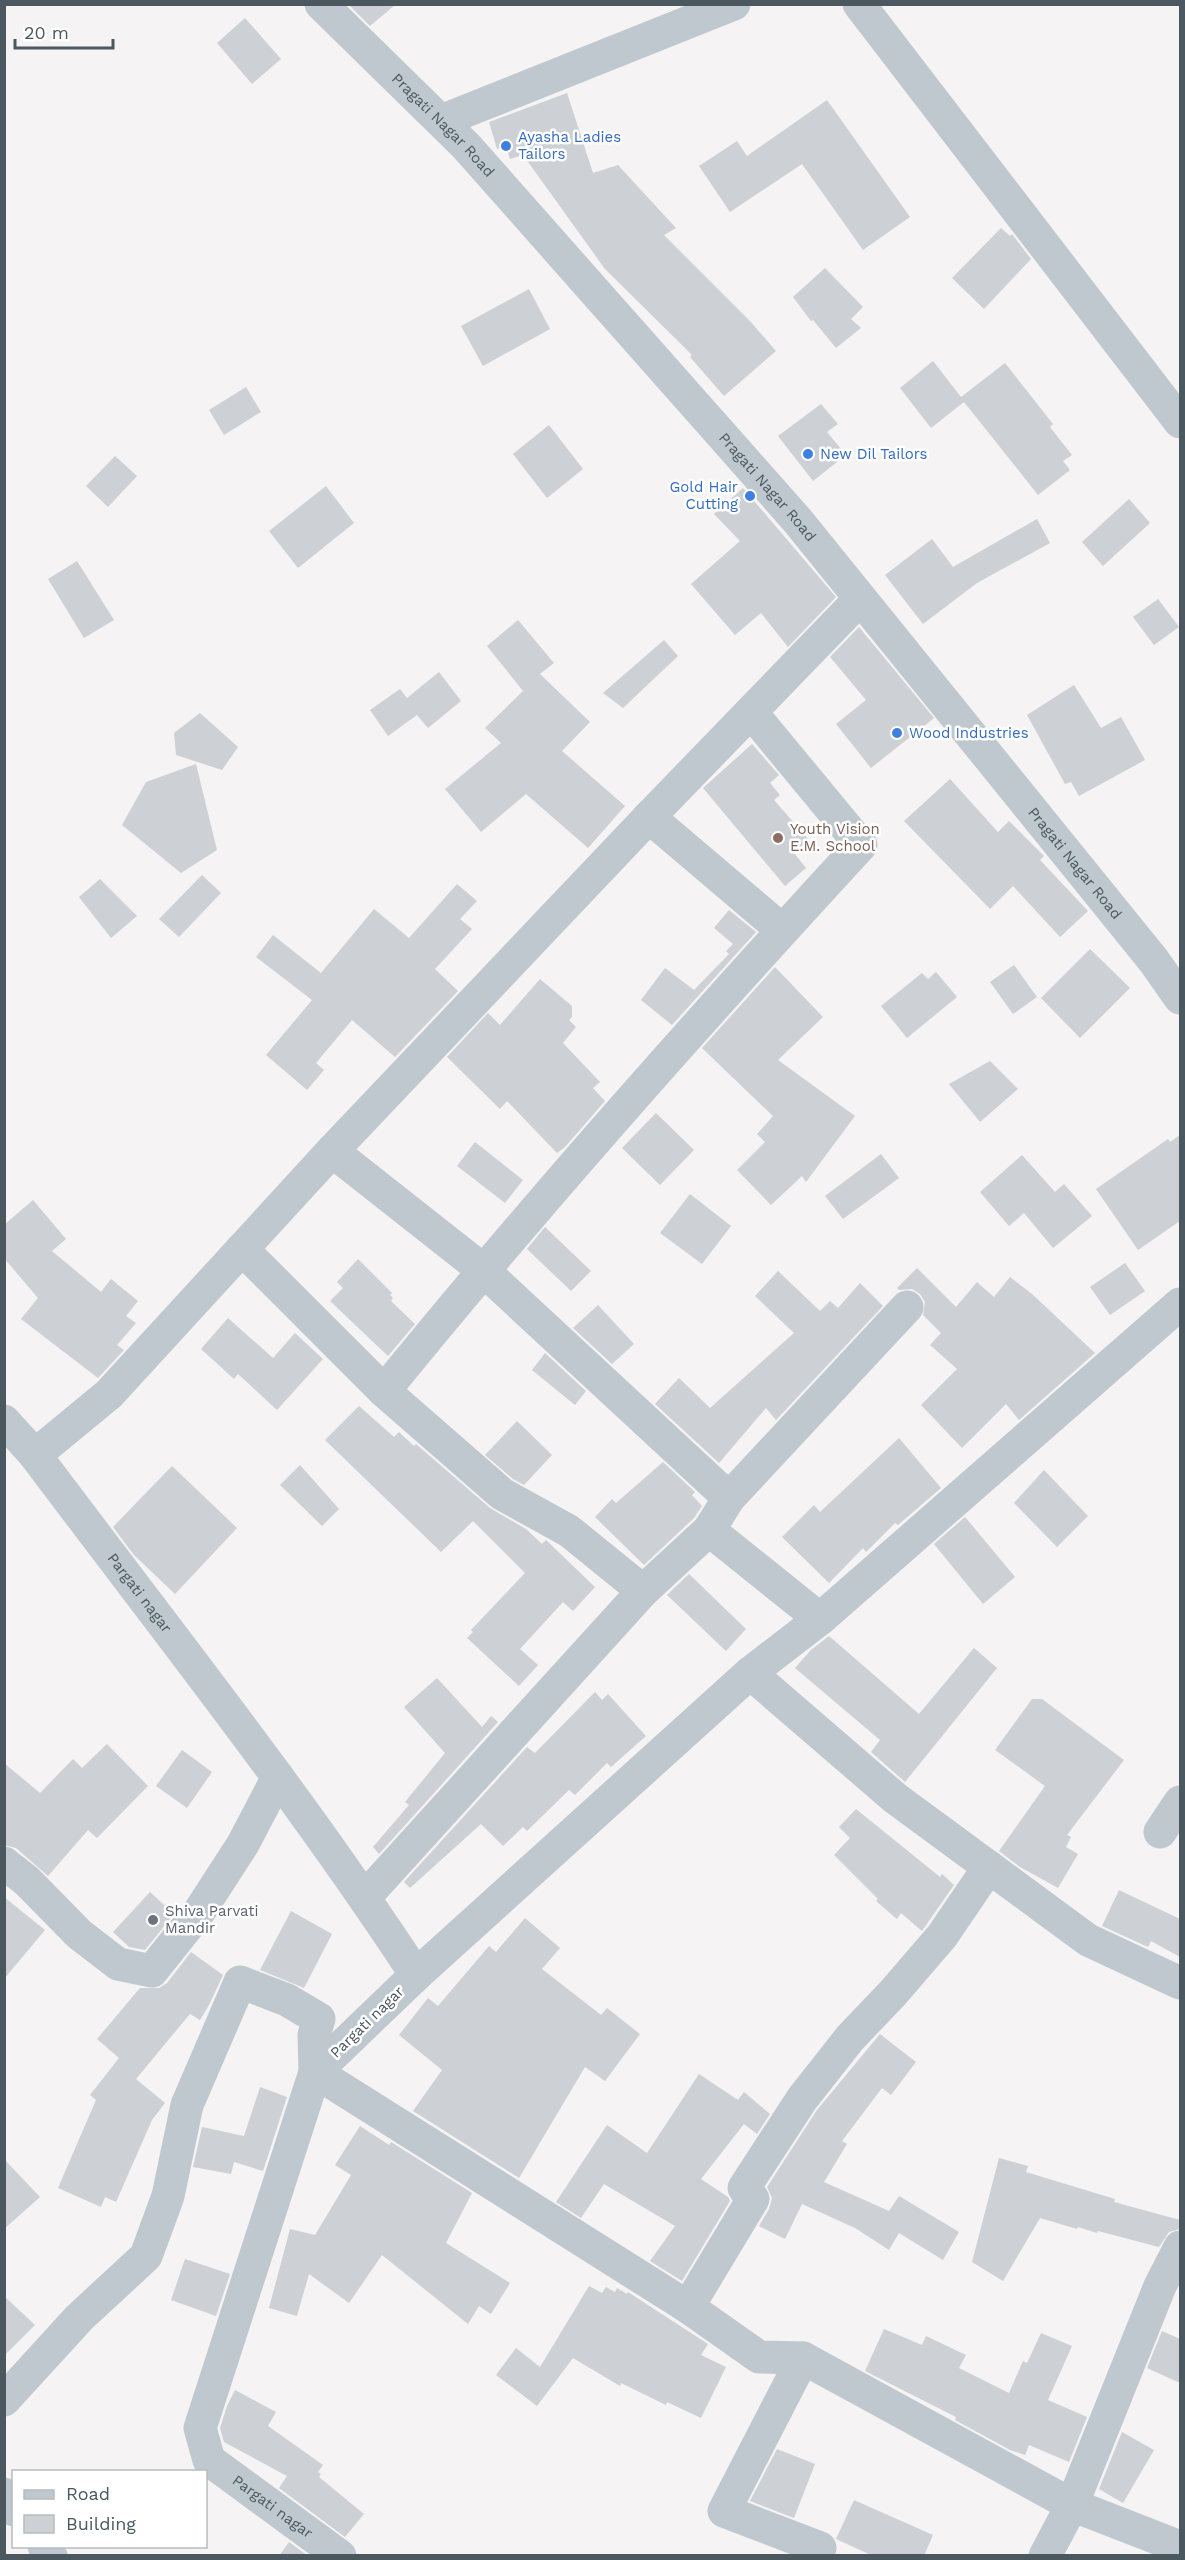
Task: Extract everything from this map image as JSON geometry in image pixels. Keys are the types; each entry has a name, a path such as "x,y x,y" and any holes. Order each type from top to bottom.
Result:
{"street":[{"name":"Pragati Nagar Road","path":"321,4 474,154 789,511 1146,952 1180,998"},
{"path":"441,121 734,4"},
{"path":"859,4 1180,422"},
{"path":"35,1455 109,1394 332,1151 860,598"},
{"path":"384,1391 483,1270 782,930 861,845 751,712"},
{"path":"649,817 782,930"},
{"path":"332,1151 483,1270 729,1498"},
{"path":"242,1249 384,1391 502,1494 569,1531 643,1591"},
{"path":"416,1975 750,1673 820,1618 1180,1304"},
{"path":"365,1897 643,1591 709,1530 729,1498 907,1307"},
{"name":"Pargati nagar","path":"4,1421 35,1455 278,1777 365,1897 416,1975 315,2072 200,2428 209,2460 340,2556"},
{"path":"709,1530 820,1618"},
{"path":"750,1673 895,1798 1088,1940 1180,1983"},
{"path":"4,1863 27,1881 79,1934 118,1964 152,1971 199,1912 243,1844 278,1777"},
{"path":"1160,1832 1180,1802"},
{"path":"688,2307 753,2199 744,2188 802,2099 850,2038 942,1936 988,1867"},
{"path":"4,2400 79,2318 147,2256 168,2196 187,2105 240,1983 287,2000 319,2019 314,2035 315,2072 688,2307 759,2357 803,2358 1072,2505 1180,2547"},
{"path":"1046,2556 1072,2505 1160,2286 1180,2247"},
{"path":"803,2358 724,2511 820,2548 818,2556"},
{"path":"4,2494 12,2507"}],"building":[{"path":"348,4 396,4 370,26"},
{"path":"245,18 281,59 252,84 217,43"},
{"path":"567,93 593,173 618,165 676,228 664,235 750,321 776,351 724,396 690,357 692,355 605,269 523,155 510,159 506,146 497,149 489,122"},
{"path":"827,100 910,217 863,250 802,164 730,212 699,166 737,141 747,156"},
{"path":"1001,228 1010,236 1012,234 1031,259 984,309 952,278"},
{"path":"825,268 863,307 851,319 861,328 836,348 793,297"},
{"path":"529,289 550,329 483,366 461,326"},
{"path":"933,361 961,397 1005,363 1053,424 1050,427 1072,455 1063,461 1070,470 1038,495 964,402 931,428 900,388"},
{"path":"246,387 261,412 224,435 209,410"},
{"path":"821,404 838,424 827,432 846,455 813,481 778,436"},
{"path":"549,425 583,469 547,498 513,454"},
{"path":"115,456 137,476 108,507 86,486"},
{"path":"326,486 354,523 298,568 269,531"},
{"path":"743,488 836,597 788,647 761,613 735,635 691,584 740,541 714,514"},
{"path":"1129,499 1150,523 1103,566 1082,542"},
{"path":"1037,519 1050,543 977,583 923,624 885,575 932,539 953,567"},
{"path":"77,561 114,620 84,638 48,579"},
{"path":"1158,599 1179,627 1154,645 1133,617"},
{"path":"518,620 554,663 540,674 590,722 562,751 625,806 588,848 526,794 481,832 445,789 501,743 485,728 523,691 487,646"},
{"path":"859,627 934,718 871,768 836,724 866,700 830,657"},
{"path":"664,640 678,656 623,708 603,693"},
{"path":"439,672 461,701 428,728 417,715 388,736 370,710 400,689 407,698"},
{"path":"1074,685 1101,728 1121,717 1145,760 1079,796 1071,782 1065,784 1027,715"},
{"path":"200,713 238,747 222,770 176,755 174,733"},
{"path":"752,744 779,775 770,783 780,795 774,800 809,840 794,853 806,868 785,886 703,788"},
{"path":"196,764 217,850 181,873 122,825 146,782"},
{"path":"950,779 998,832 1009,821 1044,856 1040,860 1088,911 1060,937 1013,886 990,909 904,821"},
{"path":"202,875 221,893 179,937 159,919"},
{"path":"100,879 137,916 111,938 79,897"},
{"path":"457,884 477,901 460,919 472,929 435,969 458,991 395,1057 352,1020 316,1063 324,1070 307,1090 266,1055 312,1000 256,957 273,935 321,973 374,909 409,938"},
{"path":"729,910 756,932 672,1025 641,1000 665,968 694,990 729,954 726,951 733,944 714,928"},
{"path":"1090,949 1130,988 1080,1038 1041,998"},
{"path":"1014,965 1037,997 1013,1014 990,982"},
{"path":"775,967 823,1017 778,1060 855,1116 806,1182 802,1176 771,1205 737,1170 765,1142 757,1134 773,1116 702,1048"},
{"path":"936,972 957,997 907,1038 881,1006 922,973 928,979"},
{"path":"540,979 572,1006 572,1017 569,1020 576,1027 563,1043 600,1082 593,1088 605,1101 565,1147 557,1153 507,1101 500,1109 447,1057 488,1013 500,1025"},
{"path":"990,1061 1018,1089 980,1122 949,1084"},
{"path":"656,1113 694,1150 660,1185 622,1148"},
{"path":"1180,1135 1180,1221 1138,1250 1096,1189 1168,1139 1170,1142"},
{"path":"475,1142 523,1180 505,1203 457,1166"},
{"path":"881,1154 899,1178 843,1219 825,1196"},
{"path":"1022,1155 1055,1192 1064,1184 1092,1216 1053,1248 1024,1213 1009,1226 980,1192"},
{"path":"690,1194 731,1226 702,1264 660,1233"},
{"path":"33,1200 66,1239 52,1251 101,1292 111,1279 138,1301 126,1316 136,1323 117,1345 124,1350 98,1378 21,1319 38,1298 4,1258 4,1225"},
{"path":"545,1227 591,1271 571,1291 527,1249"},
{"path":"358,1259 392,1293 391,1301 415,1324 388,1356 330,1301 343,1288 337,1282"},
{"path":"1125,1263 1145,1291 1110,1315 1090,1287"},
{"path":"917,1268 956,1307 977,1282 994,1297 1010,1277 1032,1294 1095,1353 1019,1420 1006,1404 962,1448 921,1405 957,1369 930,1345 941,1333 923,1315 925,1302 920,1294 912,1289 899,1290 897,1288"},
{"path":"778,1271 820,1311 830,1301 838,1308 860,1283 883,1306 776,1420 766,1408 719,1463 655,1404 679,1378 710,1408 794,1333 755,1296"},
{"path":"598,1305 634,1344 612,1364 573,1328"},
{"path":"228,1318 273,1358 295,1333 323,1359 277,1410 238,1374 234,1379 201,1349"},
{"path":"545,1353 586,1391 575,1405 532,1370"},
{"path":"359,1406 394,1437 399,1432 414,1446 416,1444 490,1508 526,1529 542,1544 546,1540 595,1587 573,1611 563,1602 520,1649 538,1665 519,1686 467,1638 473,1632 471,1630 525,1573 473,1521 441,1552 325,1440"},
{"path":"517,1421 552,1455 524,1485 513,1479 485,1455"},
{"path":"899,1438 941,1488 898,1525 895,1523 866,1552 863,1548 829,1583 782,1537 814,1505 820,1512"},
{"path":"663,1462 695,1492 692,1495 702,1506 694,1518 644,1565 595,1517 612,1499 616,1503"},
{"path":"300,1465 339,1509 322,1526 280,1485"},
{"path":"172,1466 237,1528 175,1594 134,1555 113,1527"},
{"path":"1044,1470 1088,1516 1057,1547 1014,1503"},
{"path":"965,1517 1015,1577 983,1604 934,1544"},
{"path":"689,1574 746,1629 726,1651 667,1595"},
{"path":"829,1636 919,1714 974,1648 997,1668 905,1782 871,1752 880,1740 795,1668 811,1650"},
{"path":"437,1678 482,1727 491,1716 498,1722 379,1854 373,1847 409,1805 405,1802 445,1753 404,1707"},
{"path":"595,1692 602,1700 608,1694 646,1736 611,1767 607,1763 575,1795 569,1790 527,1831 523,1827 503,1846 481,1824 410,1888 404,1882 527,1747 535,1753"},
{"path":"1032,1699 1042,1699 1124,1760 1067,1835 1071,1837 1066,1847 1078,1854 1058,1888 1020,1867 999,1851 1045,1786 995,1750"},
{"path":"107,1744 148,1786 97,1838 88,1830 48,1876 16,1848 4,1845 4,1763 40,1793 73,1759 82,1768"},
{"path":"182,1750 212,1772 187,1808 156,1786"},
{"path":"856,1809 940,1877 942,1874 954,1885 922,1931 901,1913 897,1919 876,1901 878,1899 834,1855 850,1838 839,1827"},
{"path":"1119,1890 1180,1919 1180,1957 1151,1941 1148,1947 1102,1926"},
{"path":"150,1892 174,1914 145,1950 129,1947 113,1932"},
{"path":"4,1897 45,1930 4,1979"},
{"path":"291,1911 332,1934 304,1988 260,1970"},
{"path":"525,1918 560,1948 542,1969 601,2015 607,2008 640,2034 605,2081 585,2067 519,2178 413,2111 442,2070 399,2035 428,1998 438,2006 489,1946 496,1952"},
{"path":"191,1952 223,1975 200,2020 190,2014 136,2079 165,2103 152,2120 116,2202 105,2197 101,2207 58,2188 96,2100 90,2095 119,2058 97,2039 140,1988 159,1988 167,1983"},
{"path":"880,2034 916,2062 891,2095 882,2088 842,2141 847,2144 824,2182 889,2211 899,2196 959,2232 943,2260 899,2233 889,2250 855,2228 802,2204 785,2239 759,2226 769,2209 772,2198 767,2187 817,2110"},
{"path":"699,2074 738,2100 744,2092 770,2114 757,2134 744,2124 701,2179 728,2197 730,2201 682,2281 650,2261 675,2226 604,2184 581,2218 556,2202 607,2125 647,2153"},
{"path":"260,2087 287,2097 263,2171 234,2162 231,2174 193,2167 202,2127 244,2136"},
{"path":"360,2126 389,2145 391,2142 472,2193 446,2243 510,2283 491,2314 479,2306 468,2324 382,2255 349,2303 309,2274 297,2316 269,2308 290,2229 315,2235 351,2175 335,2165"},
{"path":"999,2158 1028,2166 1026,2172 1115,2199 1114,2202 1180,2220 1180,2229 1169,2232 1159,2247 1098,2231 1097,2233 1078,2227 1077,2229 1040,2218 1003,2281 972,2262"},
{"path":"4,2159 40,2197 4,2229"},
{"path":"185,2259 230,2274 216,2316 171,2300"},
{"path":"589,2286 602,2293 606,2287 615,2292 617,2288 627,2294 628,2292 708,2344 701,2355 726,2367 701,2418 667,2402 666,2405 621,2383 620,2386 573,2358 537,2406 496,2375 516,2348 540,2367"},
{"path":"4,2296 35,2325 4,2356"},
{"path":"884,2329 922,2345 926,2336 966,2355 959,2368 1009,2393 1023,2361 1027,2363 1041,2333 1072,2346 1048,2400 1087,2417 1069,2462 1029,2445 1025,2455 1010,2450 955,2420 956,2417 865,2371"},
{"path":"1162,2331 1180,2339 1180,2383 1147,2368"},
{"path":"235,2390 276,2412 268,2426 323,2465 318,2472 321,2474 319,2477 364,2514 345,2537 279,2488 287,2476 224,2442 220,2428"},
{"path":"1122,2432 1154,2450 1123,2503 1099,2489"},
{"path":"777,2449 815,2464 794,2518 750,2501"},
{"path":"854,2500 933,2535 924,2556 873,2556 836,2539"},
{"path":"289,2542 308,2556 279,2556"}],"place":[{"name":"Ayasha Ladies Tailors","path":"506,146"},
{"name":"New Dil Tailors","path":"808,454"},
{"name":"Gold Hair Cutting","path":"750,496"},
{"name":"Wood Industries","path":"897,733"},
{"name":"Youth Vision E.M. School","path":"778,838"},
{"name":"Shiva Parvati Mandir","path":"153,1920"}]}
